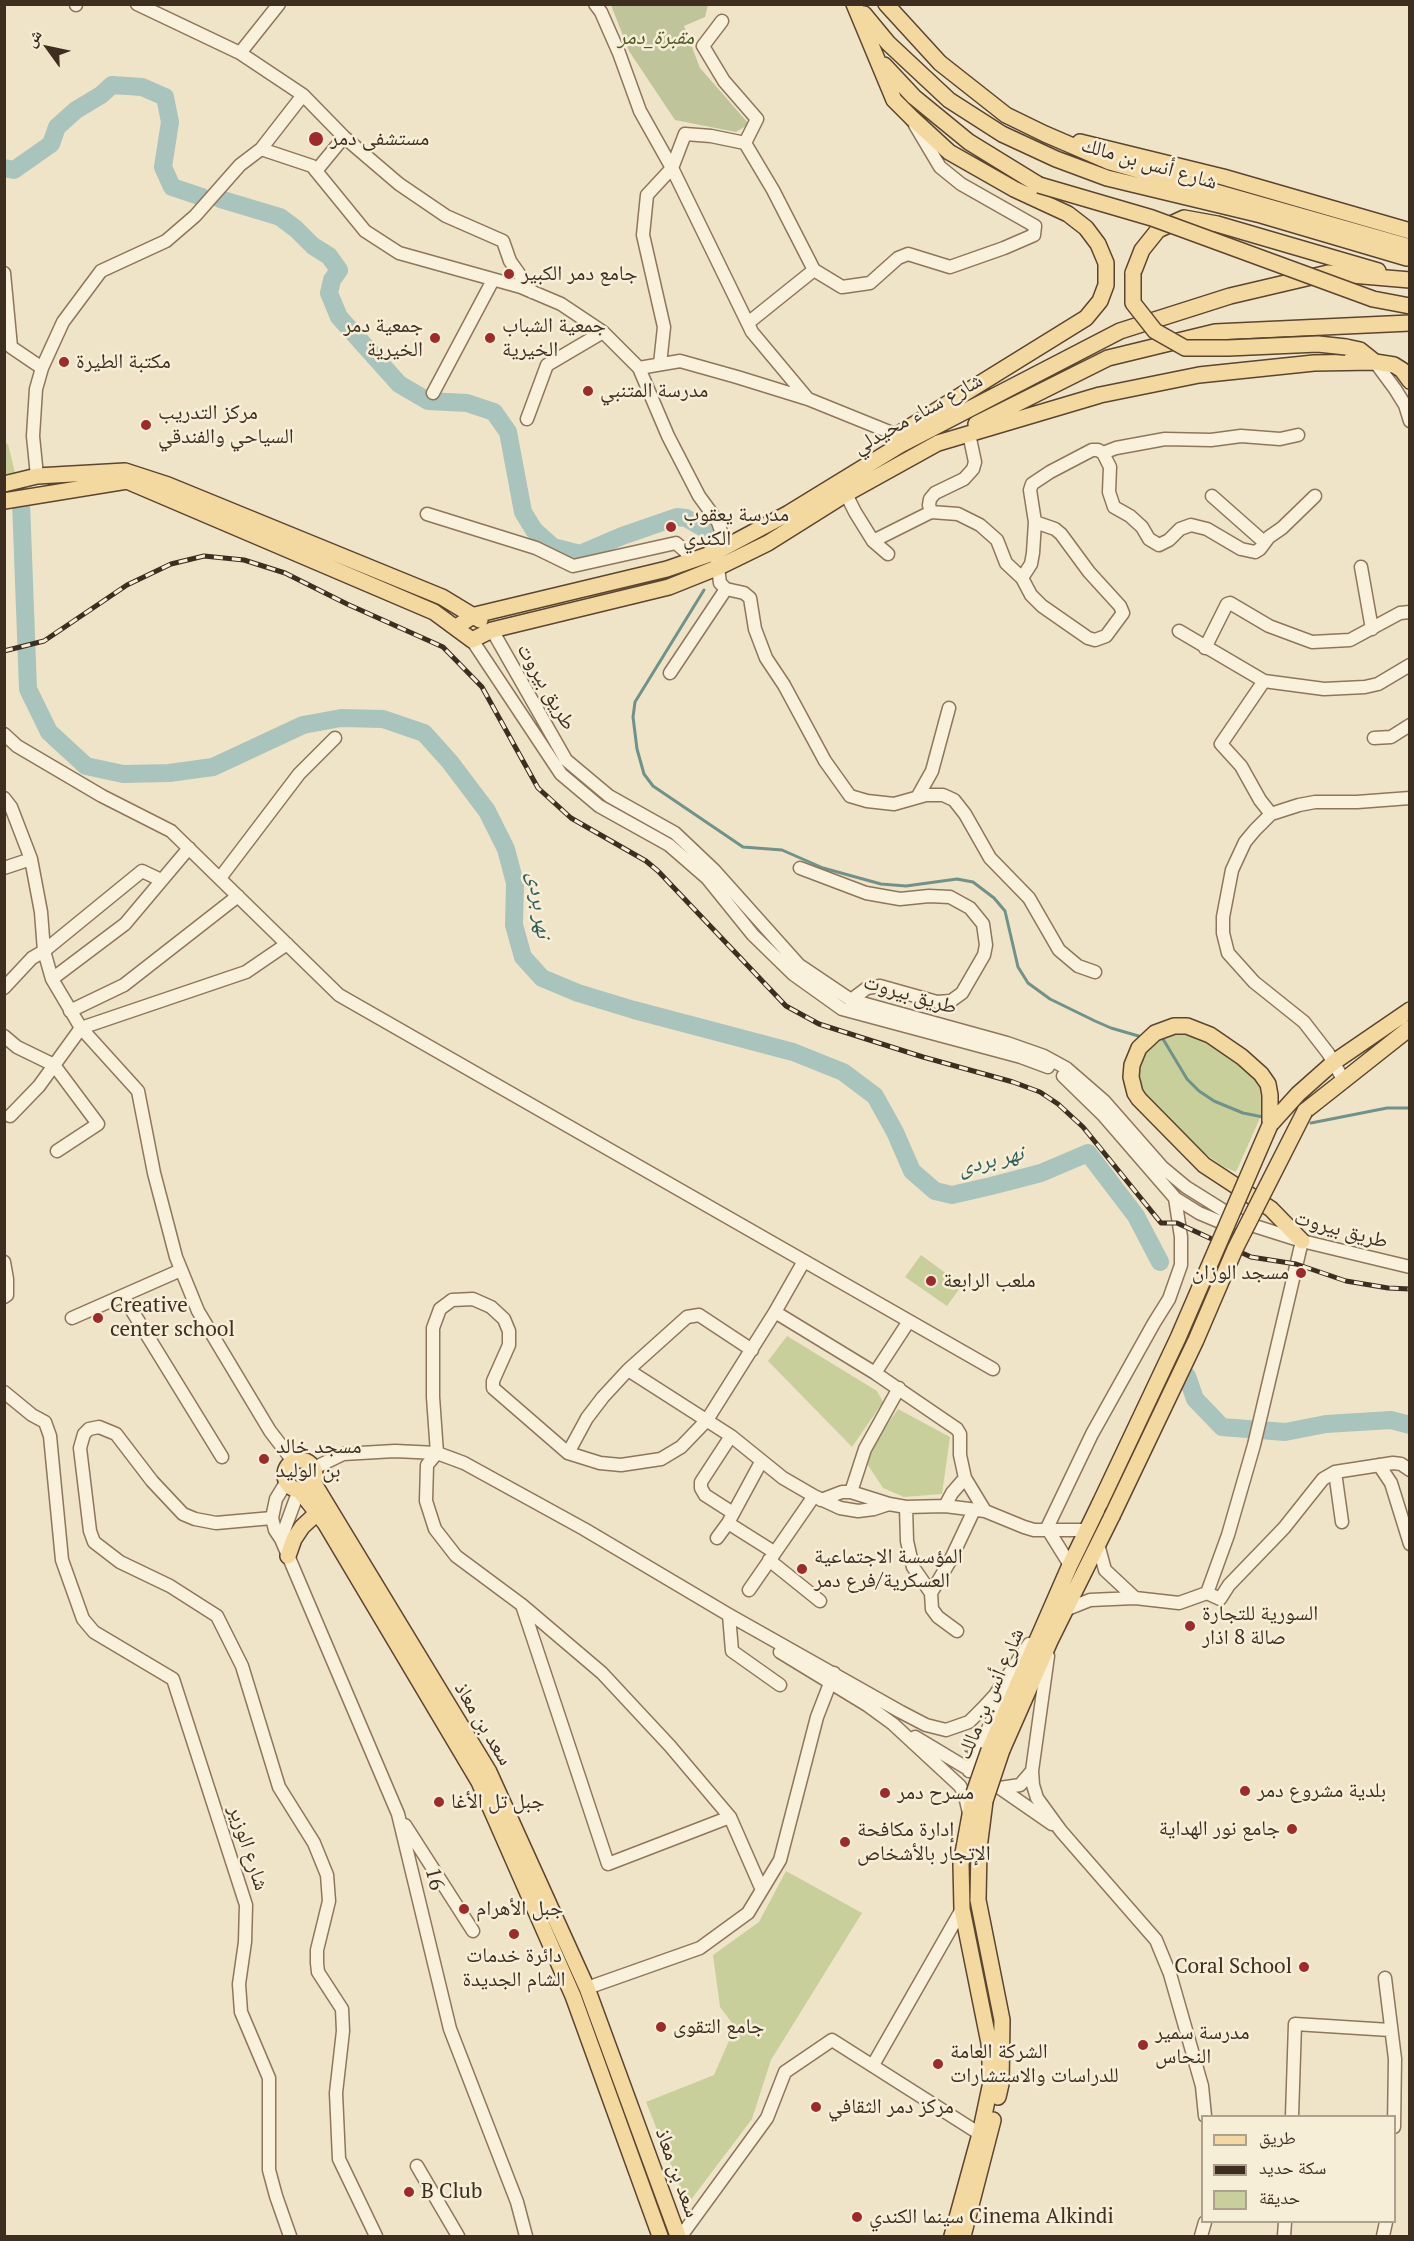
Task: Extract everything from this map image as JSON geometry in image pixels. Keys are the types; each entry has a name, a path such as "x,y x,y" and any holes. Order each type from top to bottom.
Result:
{"main road":[{"path":"855,4 894,100 949,152 1014,189 1068,213 1086,228 1098,244 1106,263 1106,285 1100,301 1086,318 898,440"},
{"name":"شارع أنس بن مالك","path":"855,4 888,44 949,100 1002,134 1056,159 1107,178 1408,252"},
{"name":"شارع أنس بن مالك","path":"886,4 940,63 1006,115 1045,134 1110,162 1408,252"},
{"path":"876,56 914,97 969,142 1039,185 1152,218 1373,299 1410,306"},
{"path":"1045,134 1223,177 1410,231"},
{"path":"1375,362 1360,350 1318,344 1185,348 1155,331 1133,303 1133,273 1142,250 1158,230 1184,218 1217,224 1404,279"},
{"name":"شارع سناء محيدلي","path":"456,627 475,615 667,569 695,560 718,559 898,440 1119,331 1230,296 1328,273 1404,279"},
{"name":"شارع سناء محيدلي","path":"938,443 1108,358 1215,332 1410,323"},
{"path":"4,501 127,481 434,612 472,639 492,630 669,587 718,559 768,543 846,494 938,443 1100,395 1199,375 1314,363 1375,362 1394,365 1410,381"},
{"path":"4,484 38,476 125,471 168,485 442,597 475,615 492,630"},
{"path":"1270,1125 1298,1094 1334,1062 1410,1010"},
{"path":"1270,1125 1268,1084 1252,1065 1210,1035 1187,1026 1165,1028 1145,1040 1135,1056 1131,1077 1139,1099 1204,1165 1271,1209 1302,1242"},
{"path":"1343,1079 1410,1028"},
{"name":"شارع أنس بن مالك","path":"963,2236 990,2139 1001,2084 1002,2019 978,1900 980,1797 995,1750 1059,1606 1098,1544 1112,1516 1196,1340 1235,1249 1305,1111 1343,1079"},
{"name":"شارع أنس بن مالك","path":"995,1750 1050,1641 1070,1565 1178,1338 1270,1125"},
{"path":"293,1461 307,1461 303,1480 286,1472 293,1461"},
{"name":"سعد بن معاذ","path":"303,1480 317,1513 450,1730 479,1782 573,1996 660,2236"},
{"name":"سعد بن معاذ","path":"303,1480 489,1772 587,1988 679,2236"},
{"path":"288,1556 294,1539 302,1527 317,1513"},
{"name":"شارع أنس بن مالك","path":"952,2236 980,2134 991,2082 989,2043 962,1909 961,1864 969,1813 980,1797"}],"street":[{"path":"137,4 240,53 303,95 344,137 399,184 446,216 503,241 510,261 532,292"},
{"path":"240,53 279,4"},
{"path":"595,4 601,12 619,53 640,111 672,168 752,332 808,399"},
{"path":"722,21 703,46 724,81 757,119 745,143"},
{"path":"38,476 33,412 36,389 42,368 63,322 101,271 166,241 195,216 240,165 261,149 303,95"},
{"path":"660,364 664,327 643,236 647,195 672,168 685,134 711,136 745,143 773,190 814,270 842,287 870,283 898,258 908,254 950,267 1004,248 1035,233 1035,226 961,184 939,167 912,118"},
{"path":"316,171 344,137"},
{"path":"261,149 312,166 365,231 399,254 532,292 561,304 603,332 639,368 668,436 699,496 718,522 722,544 718,559 720,583 726,589 744,593 750,598 755,629 766,658 784,685 825,761 850,796 867,801 894,804 918,796 943,795 959,806 990,858 1029,898 1059,950 1078,966 1095,972"},
{"path":"748,323 814,270"},
{"path":"4,273 11,347 42,368"},
{"path":"433,393 493,280"},
{"path":"527,419 547,365 603,332"},
{"path":"639,368 680,361 808,399 898,440 908,460"},
{"path":"1375,362 1405,405 1410,421"},
{"path":"931,512 930,499 935,493 963,479 973,469 975,462 969,434"},
{"path":"1103,453 1116,448 1165,439 1211,440 1241,436 1280,439 1298,435"},
{"path":"1022,578 1031,564 1035,522 1030,490 1032,484 1092,450 1103,453 1111,473 1109,492 1111,502 1117,511 1136,520 1154,544 1164,544 1180,529 1198,525 1248,552 1256,552 1315,496"},
{"path":"846,494 873,541 888,554"},
{"path":"1212,496 1264,542"},
{"path":"873,541 931,512 958,514 980,525 997,540 1006,563 1022,578 1042,606 1088,638 1095,640 1106,636 1123,613 1120,606 1089,572 1055,528 1035,522"},
{"path":"427,514 536,548 573,566 676,543 695,560"},
{"path":"1360,567 1372,629"},
{"path":"670,674 726,589"},
{"path":"1205,648 1227,604 1230,603 1269,626 1312,642 1350,639 1400,613 1410,612"},
{"name":"طريق بيروت","path":"492,630 566,760 609,796 675,833 714,870 799,964 851,1000 1007,1043 1044,1056 1066,1068 1104,1101 1162,1167 1186,1187 1242,1222 1302,1242 1410,1267"},
{"path":"1179,631 1264,681 1324,689 1365,687 1378,684 1410,665"},
{"path":"472,639 561,774 599,806 669,845 707,878 753,935 793,974 842,1009 1021,1057 1062,1075 1104,1116 1175,1198 1199,1213 1218,1221 1242,1222"},
{"path":"1264,681 1221,744 1241,766 1260,800 1272,814"},
{"path":"918,796 932,771 949,708"},
{"path":"1374,738 1391,736 1410,725"},
{"path":"4,734 17,746 102,796 171,831 339,995 993,1370"},
{"path":"220,878 299,774 335,738"},
{"path":"4,798 11,807 31,859 41,912 44,951 52,980 81,1028 138,1091 154,1173 176,1257 198,1311 270,1431 293,1461"},
{"path":"1343,1079 1334,1062 1304,1022 1254,982 1228,953 1223,917 1232,870 1245,842 1272,814 1315,802 1410,798"},
{"path":"52,980 125,924 189,848"},
{"path":"4,868 31,859"},
{"path":"800,868 866,893 900,898 950,897 970,908 983,924 986,934 984,955 962,993 951,1001 938,1002 880,986 867,988 851,1000"},
{"path":"4,988 32,958 44,951 142,871 161,880"},
{"path":"70,1011 124,986 238,896"},
{"path":"10,1116 39,1086 81,1028 246,972 287,944"},
{"path":"4,1036 17,1047 54,1065 98,1124 57,1151"},
{"path":"1047,1528 1092,1434 1169,1299 1181,1265 1181,1237 1175,1198"},
{"path":"1207,1593 1228,1535 1254,1445 1302,1242"},
{"path":"762,1890 730,1817 670,1746 602,1673 522,1605 456,1556 435,1528 426,1501 427,1465 437,1454 433,1328 440,1309 452,1300 473,1299 491,1307 504,1319 509,1331 509,1345 493,1381 493,1388 568,1453 600,1463 621,1465 661,1459 681,1447 706,1420 752,1350 804,1261"},
{"path":"4,1262 8,1279 7,1295 4,1297"},
{"path":"72,1318 181,1270"},
{"path":"123,1296 222,1457"},
{"path":"775,1312 899,1388 957,1429 960,1434 960,1455 965,1478 979,1510"},
{"path":"568,1453 588,1418 628,1370 687,1317 699,1315 752,1350"},
{"path":"875,1373 909,1321"},
{"path":"628,1370 731,1436 761,1462 817,1498 840,1508 858,1511 889,1504"},
{"path":"851,1492 865,1449 899,1388"},
{"name":"شارع الوزير","path":"4,1392 45,1422 50,1436 62,1560 83,1619 94,1632 173,1679 246,1905 245,1942 239,1983 241,2012 269,2078 269,2170 290,2236"},
{"path":"376,2236 339,2159 336,2093 343,2031 342,2009 318,1972 317,1963 317,1950 329,1901 327,1875 314,1843 279,1787 242,1666 216,1616 170,1586 120,1562 94,1542 90,1532 80,1448 84,1434 89,1429 99,1427 116,1434 152,1481 183,1514 216,1523 272,1518 276,1499 343,1454 395,1452 437,1454 464,1463 575,1523 729,1614 752,1628 770,1645 913,1719 946,1730 969,1722 995,1695 1059,1606 1090,1600 1135,1598 1179,1603 1207,1593 1220,1599 1229,1585 1284,1528 1317,1485 1335,1472 1401,1464 1410,1470"},
{"path":"731,1436 701,1482 701,1488 705,1495 820,1601"},
{"path":"717,1538 731,1518 761,1462"},
{"path":"1379,1465 1391,1483 1410,1544"},
{"path":"1335,1472 1341,1522"},
{"path":"945,1506 952,1493 965,1478"},
{"path":"281,1539 303,1480"},
{"path":"749,1590 771,1556 817,1498 842,1492 851,1492 906,1507 945,1506 979,1510 1034,1530 1047,1528 1087,1530"},
{"path":"906,1507 907,1541 913,1567 931,1593 932,1609 938,1617 957,1631"},
{"path":"931,1593 979,1510"},
{"name":"16","path":"272,1518 275,1530 281,1539 398,1814 450,2029 517,2202 526,2236"},
{"path":"1047,1528 1070,1565"},
{"path":"1098,1544 1105,1570 1135,1598"},
{"path":"522,1605 608,1864 730,1817"},
{"path":"729,1614 732,1651 780,1685"},
{"path":"1050,1641 1032,1771 1033,1785 1038,1798 1061,1831 1156,1940 1170,1974 1202,2086 1205,2115"},
{"path":"969,1771 1021,1659"},
{"path":"832,1679 893,1725 1000,1788 1061,1831"},
{"path":"587,1988 700,1948 748,1913 780,1860 817,1717 832,1679"},
{"path":"893,1725 960,1786 969,1813"},
{"path":"1000,1788 1020,1785 1032,1771"},
{"path":"398,1814 473,1930"},
{"path":"873,2065 962,1909"},
{"path":"1385,1978 1395,2059 1395,2115"},
{"path":"1292,2115 1295,2024 1390,2030"},
{"path":"679,2236 767,2118 785,2072 832,2040 980,2134"},
{"path":"417,2166 458,2236"}],"green space":[{"name":"مقبرة_دمر","path":"611,5 708,5 705,17 684,26 700,68 749,124 736,132 675,120 629,51"},
{"path":"4,443 8,444 16,477 4,480"},
{"path":"1184,1032 1200,1036 1256,1076 1263,1091 1264,1109 1236,1172 1224,1167 1197,1148 1150,1102 1141,1088 1138,1071 1143,1054 1151,1044 1168,1034"},
{"path":"921,1255 962,1285 947,1306 905,1277"},
{"path":"787,1336 877,1391 883,1402 852,1447 768,1361"},
{"path":"898,1409 950,1437 942,1494 904,1497 883,1488 864,1459"},
{"path":"786,1871 862,1913 771,2060 752,2119 687,2205 646,2102 714,2075 735,2027 720,2007 713,1955 759,1922"}],"waterway":[{"path":"4,168 14,170 51,144 57,127 76,110 101,95 112,85 142,87 165,97 170,122 163,167 172,187 202,197"},
{"path":"220,199 280,217 313,246 329,256 339,270 332,280 329,293 339,317 399,384 428,401 467,403 494,412 508,432 523,512 534,530 553,547 580,554 622,536 677,517 686,518 707,530"},
{"name":"نهر بردى","path":"21,502 28,689 49,732 86,766 123,774 169,773 213,767 303,725 341,718 383,719 424,733 450,762 487,811 506,849 515,883 514,925 523,957 542,978 578,993 634,1010 793,1052 843,1072 875,1096 895,1132 912,1171 935,1191 952,1195 991,1186 1041,1173 1088,1153 1136,1216 1160,1262"},
{"path":"704,590 635,702 633,717 637,749 644,774 653,786 743,847 782,850 823,868 881,884 906,886 957,879 973,882 994,898 1005,911 1018,967 1028,983 1050,999 1095,1021 1142,1037"},
{"path":"1161,1038 1187,1079 1199,1091 1214,1101 1243,1113 1263,1117"},
{"path":"1311,1123 1387,1108 1410,1108"},
{"name":"نهر بردى","path":"1187,1376 1195,1399 1222,1427 1285,1432 1326,1424 1391,1420 1410,1425"}],"railway":[{"path":"4,651 44,641 127,585 171,564 204,556 244,560 285,573 443,647 482,687 538,788 571,818 646,861 658,871 786,1006 819,1024 1040,1092 1058,1104 1083,1127 1161,1223 1177,1223 1251,1257 1296,1264 1346,1281 1410,1289"}],"place":[{"name":"مستشفى دمر","path":"316,139"},
{"name":"جامع دمر الكبير","path":"509,274"},
{"name":"جمعية دمر الخيرية","path":"435,338"},
{"name":"جمعية الشباب الخيرية","path":"490,338"},
{"name":"مكتبة الطيرة","path":"64,362"},
{"name":"مدرسة المتنبي","path":"588,391"},
{"name":"مركز التدريب السياحي والفندقي","path":"146,425"},
{"name":"مدرسة يعقوب الكندي","path":"671,527"},
{"name":"مسجد الوزان","path":"1301,1273"},
{"name":"ملعب الرابعة","path":"931,1281"},
{"name":"Creative center school","path":"98,1318"},
{"name":"مسجد خالد بن الوليد","path":"264,1459"},
{"name":"المؤسسة الاجتماعية العسكرية/فرع دمر","path":"802,1569"},
{"name":"السورية للتجارة صالة 8 اذار","path":"1190,1626"},
{"name":"بلدية مشروع دمر","path":"1245,1791"},
{"name":"مسرح دمر","path":"885,1793"},
{"name":"جبل تل الأغا","path":"439,1802"},
{"name":"جامع نور الهداية","path":"1292,1829"},
{"name":"إدارة مكافحة الإتجار بالأشخاص","path":"845,1842"},
{"name":"جبل الأهرام","path":"464,1909"},
{"name":"دائرة خدمات الشام الجديدة","path":"514,1934"},
{"name":"Coral School","path":"1304,1967"},
{"name":"جامع التقوى","path":"661,2027"},
{"name":"مدرسة سمير النحاس","path":"1143,2045"},
{"name":"الشركة العامة للدراسات والاستشارات","path":"938,2064"},
{"name":"مركز دمر الثقافي","path":"816,2107"},
{"name":"B Club","path":"409,2192"},
{"name":"سينما الكندي Cinema Alkindi","path":"857,2217"}]}
